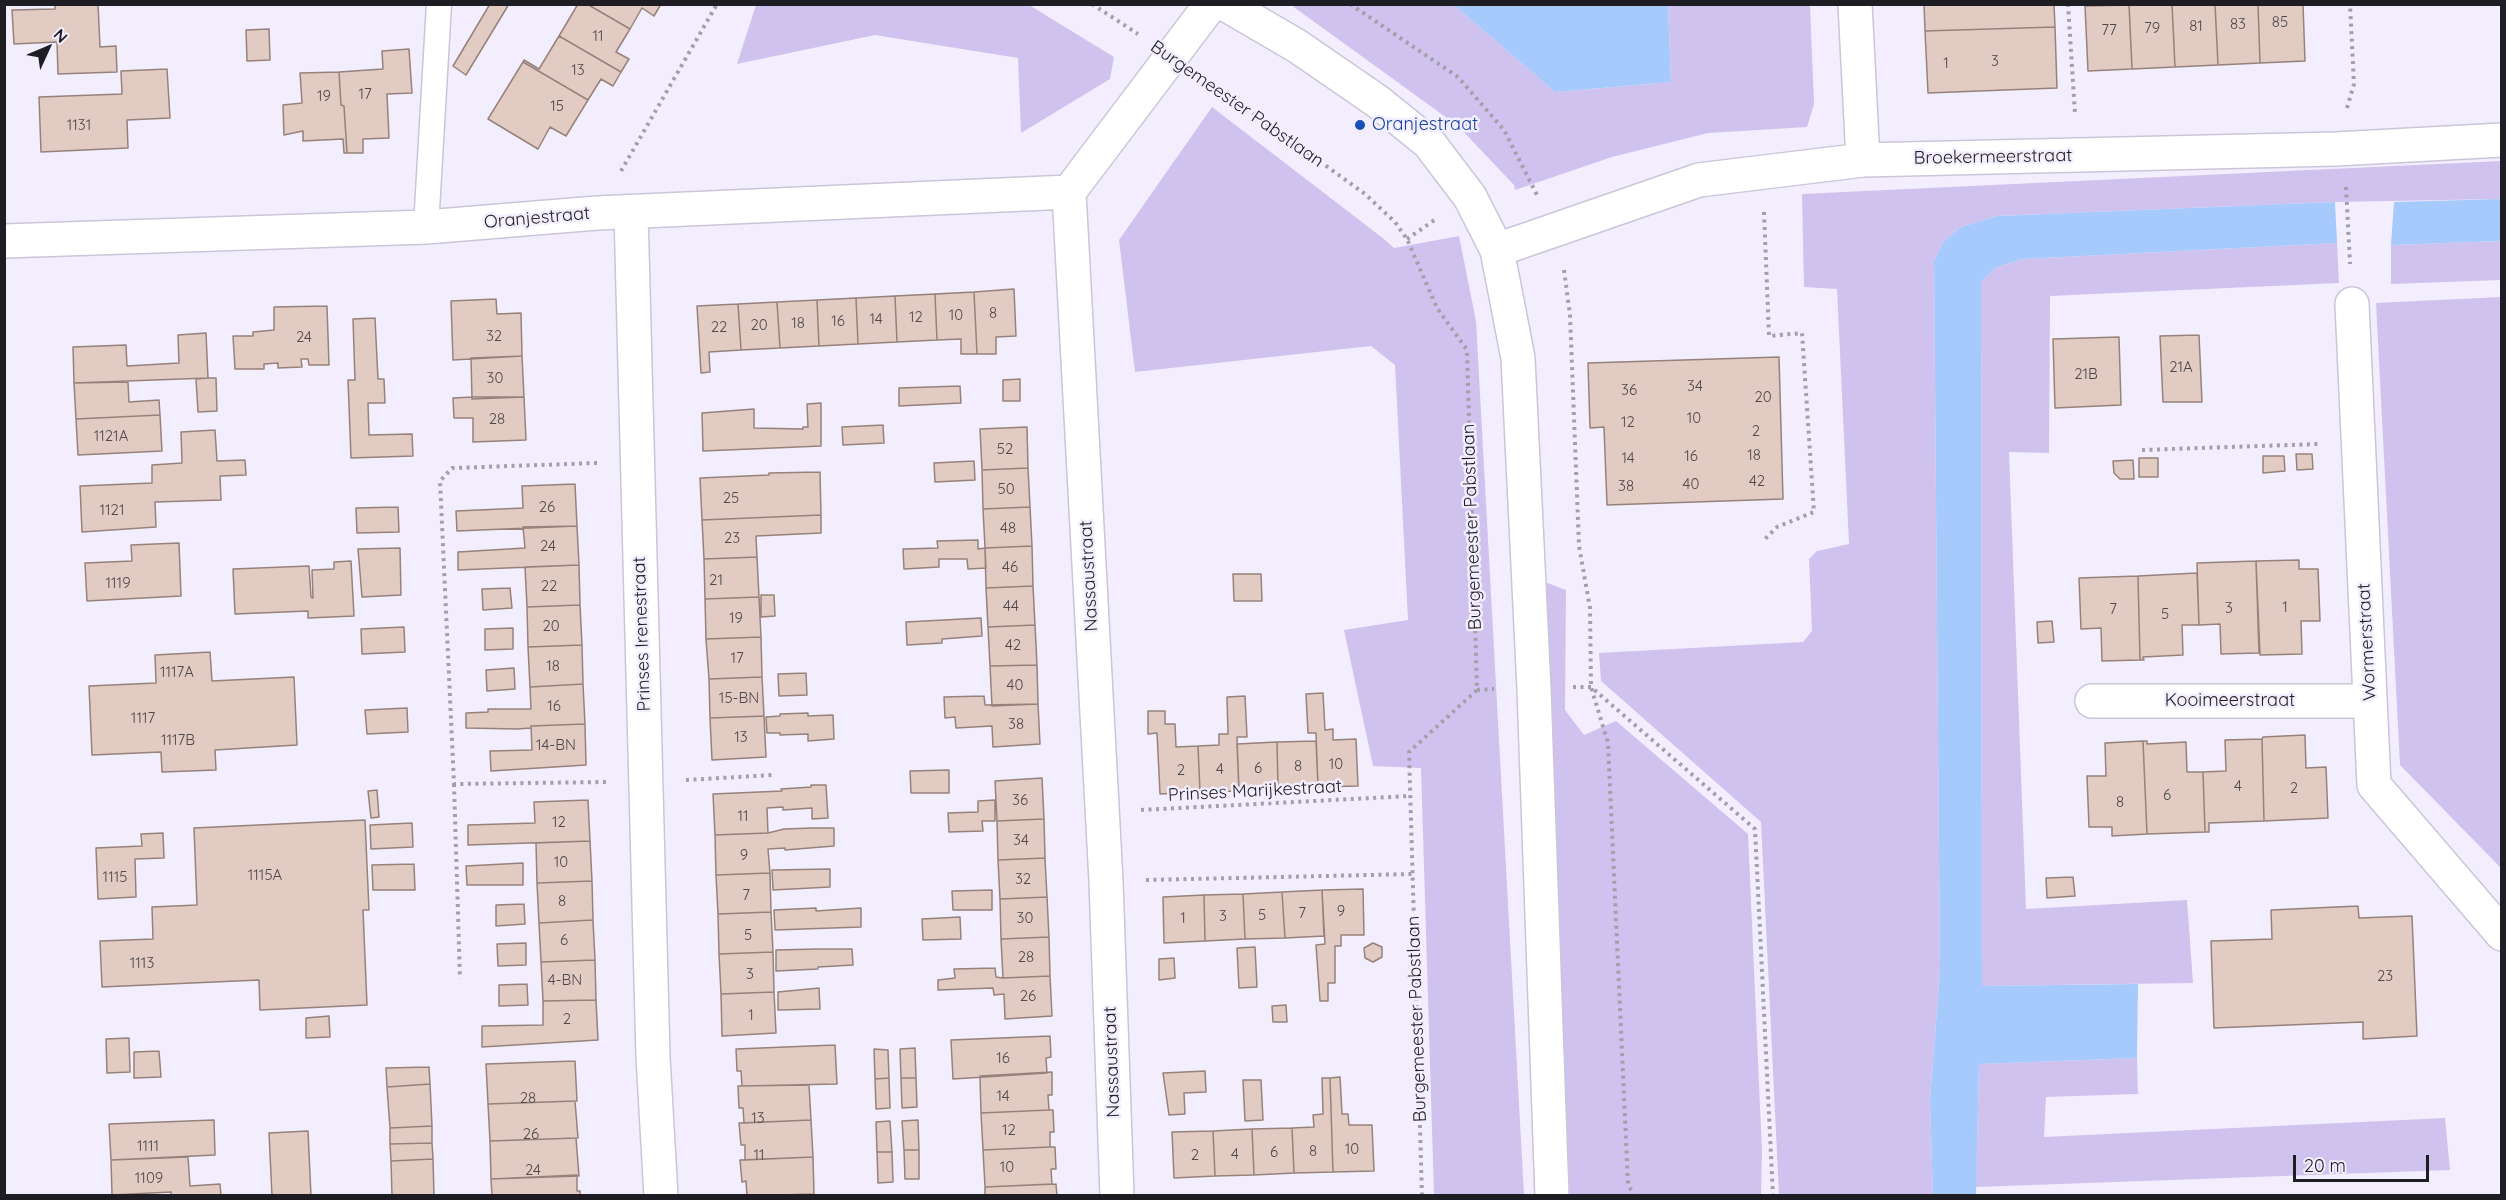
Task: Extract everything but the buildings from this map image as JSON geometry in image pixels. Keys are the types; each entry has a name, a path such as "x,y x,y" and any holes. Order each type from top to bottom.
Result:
{"street":[{"path":"1069,192 1211,4"},
{"path":"1226,4 1297,46 1377,101 1429,142 1470,197 1497,250 1518,358 1534,689 1552,1196"},
{"path":"1855,4 1863,160"},
{"name":"Broekermeerstraat","path":"1497,250 1699,180 1863,160 2336,149 2502,140"},
{"name":"Oranjestraat","path":"4,241 426,227 597,213 1069,192"},
{"name":"Nassaustraat","path":"1069,192 1106,881 1117,1196"},
{"name":"Prinses Irenestraat","path":"632,212 653,1057 661,1196"},
{"name":"Wormerstraat","path":"2352,304 2374,785 2502,934"},
{"name":"Kooimeerstraat","path":"2092,701 2369,701"}],"lane":[{"path":"426,227 439,4"}],"path":[{"path":"597,213 717,4"},
{"name":"Burgemeester Pabstlaan","path":"1092,4 1173,56 1365,194 1395,222 1407,238 1437,308 1467,350 1477,690 1409,752 1422,1196"},
{"path":"1350,4 1458,77 1504,130 1526,171 1552,230 1564,272 1570,315 1579,546 1590,608 1591,687 1608,743 1628,1184 1634,1196"},
{"path":"2068,4 2078,155"},
{"path":"2350,4 2354,84 2336,149 2346,182 2352,304"},
{"path":"1763,172 1768,336 1802,333 1814,512 1777,527 1765,539"},
{"path":"2142,450 2358,442"},
{"path":"460,979 454,784 440,481 452,468 638,462"},
{"path":"1591,687 1755,829 1773,1196"},
{"path":"454,784 646,782 772,775"},
{"name":"Prinses Marijkestraat","path":"1102,812 1410,796"},
{"path":"1106,881 1413,874"}],"shaded area":[{"path":"756,5 1029,5 1114,57 1110,79 1021,133 1018,58 875,35 737,64"},
{"path":"1291,5 1454,5 1555,92 1671,82 1668,5 1810,5 1814,104 1807,127 1708,133 1612,157 1515,190 1514,185 1458,126"},
{"path":"1212,107 1394,248 1459,236 1476,321 1524,1195 1434,1195 1421,768 1373,766 1344,630 1408,620 1395,365 1371,346 1135,372 1119,240"},
{"path":"2501,161 2501,199 2335,202 1997,216 1961,227 1944,241 1934,261 1940,971 1930,1100 1933,1195 1779,1195 1761,822 1601,681 1599,653 1803,642 1812,631 1809,559 1817,551 1849,544 1837,289 1804,287 1802,194"},
{"path":"2501,241 2501,280 2391,284 2391,245"},
{"path":"2337,243 2339,283 2050,296 2049,453 2009,452 2026,909 2187,900 2193,983 1982,986 1981,282 1995,268 2023,259"},
{"path":"2502,297 2501,868 2400,765 2376,303"},
{"path":"1542,581 1566,590 1565,710 1584,735 1616,721 1748,834 1762,1151 1761,1195 1570,1195"},
{"path":"2137,1058 2138,1094 2046,1097 2044,1137 2445,1118 2450,1170 1976,1187 1979,1064"}],"water":[{"path":"1454,5 1668,5 1671,82 1555,92"},
{"path":"2501,199 2501,241 2391,245 2394,202"},
{"path":"2335,202 2337,243 2023,259 1995,268 1981,282 1982,986 2138,984 2137,1058 1979,1064 1976,1195 1933,1195 1930,1100 1940,971 1934,261 1944,241 1961,227 1997,216"}],"place":[{"name":"Oranjestraat","path":"1360,125"}]}
